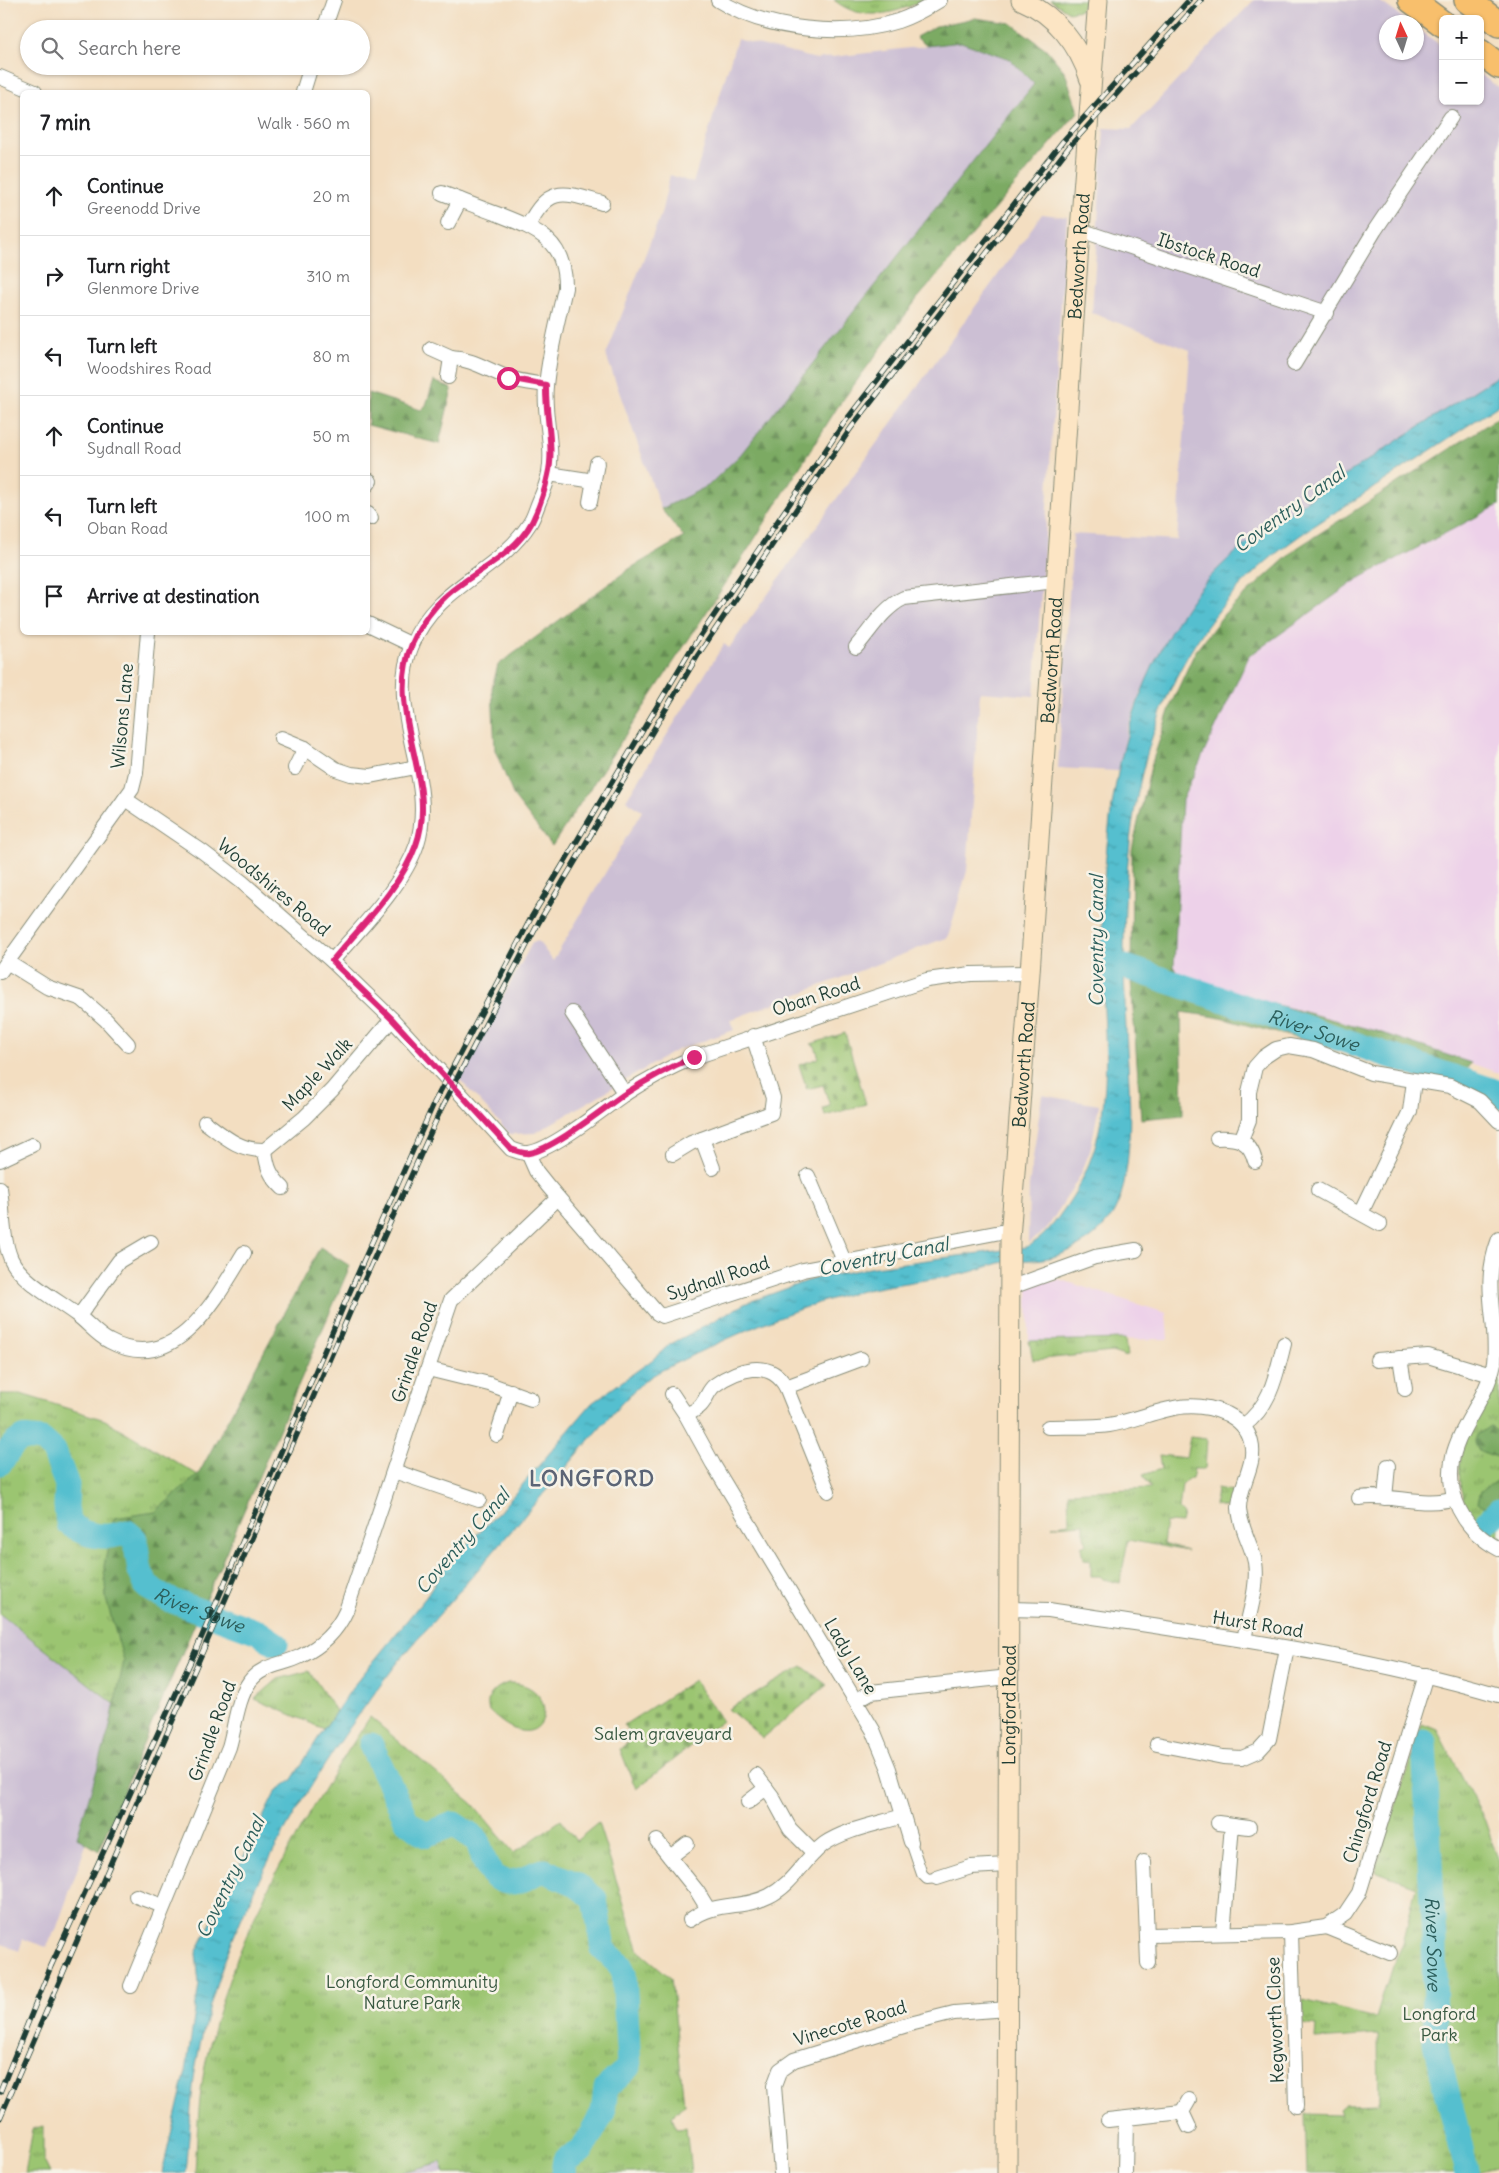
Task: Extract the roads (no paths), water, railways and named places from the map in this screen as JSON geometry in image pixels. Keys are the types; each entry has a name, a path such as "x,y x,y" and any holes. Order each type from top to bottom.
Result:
{"highway":[{"path":"1411,0 1439,21"},
{"path":"1468,0 1499,24"},
{"path":"1484,55 1499,66"}],"main road":[{"path":"1021,0 1047,15 1064,32 1081,60 1091,84"},
{"path":"1091,84 1098,0"},
{"name":"Bedworth Road","path":"1010,1234 1030,973 1091,84"},
{"name":"Longford Road","path":"1007,2173 1010,1234"}],"street":[{"path":"327,20 334,0"},
{"path":"718,0 770,21 799,28 834,29 864,28 898,21 940,0"},
{"path":"303,90 308,75"},
{"path":"0,77 30,90"},
{"path":"1294,364 1327,313 1375,230 1451,117"},
{"path":"332,961 397,883 417,844 422,804 416,767 404,716 403,686 412,645 426,618 447,595 497,559 519,539 532,522 549,474 550,457 546,385 565,288 565,273 562,259 553,245 542,234 528,226 442,193"},
{"path":"528,226 536,210 544,202 558,194 568,193 602,203"},
{"path":"448,223 460,200"},
{"name":"Ibstock Road","path":"1080,230 1150,256 1327,313"},
{"path":"431,349 451,358 474,361 508,378 546,385"},
{"path":"448,377 451,358"},
{"path":"590,502 597,463"},
{"path":"549,474 594,481"},
{"path":"856,647 886,611 904,598 1056,580"},
{"path":"370,625 412,645"},
{"name":"Wilsons Lane","path":"4,967 132,790 136,773 148,635"},
{"path":"281,738 305,748 324,762 351,774 370,776 416,767"},
{"path":"296,768 305,748"},
{"name":"Woodshires Road","path":"125,800 227,870 332,961 392,1019 511,1149 528,1153"},
{"path":"4,967 47,987 82,999 100,1014 128,1044"},
{"name":"Oban Road","path":"528,1153 540,1150 585,1123 625,1094 676,1064 754,1036 927,980 971,974 1030,973"},
{"path":"572,1013 625,1094"},
{"name":"Maple Walk","path":"265,1150 304,1118 332,1090 392,1019"},
{"path":"672,1154 702,1139 764,1117 772,1110 772,1098 754,1036"},
{"path":"1241,1140 1249,1120 1249,1092 1255,1067 1264,1057 1276,1049 1300,1047 1371,1073 1450,1086 1480,1100 1499,1121"},
{"path":"1362,1213 1410,1111 1414,1081"},
{"path":"205,1122 236,1145 247,1149 265,1150 267,1167 272,1178 283,1188"},
{"path":"1217,1138 1233,1137 1241,1140 1249,1146 1255,1161"},
{"path":"702,1139 712,1168"},
{"path":"0,1160 32,1145"},
{"name":"Sydnall Road","path":"528,1153 536,1171 558,1198 657,1313 662,1316 803,1270 844,1261 1010,1234"},
{"path":"808,1176 844,1261"},
{"path":"0,1188 6,1261 26,1278 79,1316 107,1340 121,1347 135,1350 161,1348 182,1336 196,1323 218,1295 244,1253"},
{"path":"1318,1190 1380,1224"},
{"name":"Grindle Road","path":"131,1986 229,1747 239,1708 248,1684 260,1672 301,1656 323,1642 339,1626 455,1295 558,1198"},
{"path":"1499,1239 1494,1254 1490,1282 1496,1345 1490,1375 1456,1444 1452,1474 1455,1498 1462,1515 1478,1536 1499,1549"},
{"path":"79,1316 119,1262 151,1242"},
{"path":"1009,1283 1095,1257 1136,1250"},
{"path":"1243,1426 1252,1419 1266,1402 1272,1390 1284,1344"},
{"path":"1377,1360 1428,1356 1490,1375"},
{"path":"1400,1358 1405,1390"},
{"path":"786,1387 861,1359"},
{"path":"686,1415 702,1405 706,1395 714,1385 746,1370 757,1368 770,1371 782,1379 786,1387 828,1491"},
{"path":"428,1369 511,1391 532,1399"},
{"path":"497,1435 511,1391"},
{"name":"Lady Lane","path":"672,1394 857,1700 886,1759 922,1874 927,1879 937,1878 971,1867 1007,1865"},
{"path":"1048,1427 1108,1425 1183,1406 1216,1410 1230,1416 1243,1426 1252,1443 1252,1456 1240,1492 1240,1515 1245,1538 1252,1552 1256,1577 1244,1640"},
{"path":"1385,1498 1388,1466"},
{"path":"394,1471 479,1500"},
{"path":"1360,1498 1372,1496 1428,1503 1455,1498"},
{"name":"Hurst Road","path":"1008,1609 1049,1610 1334,1655 1426,1675 1499,1695"},
{"path":"1157,1744 1223,1758 1242,1758 1258,1751 1269,1738 1288,1648"},
{"name":"Chingford Road","path":"1149,1935 1291,1932 1326,1927 1345,1914 1359,1893 1426,1675"},
{"path":"857,1700 871,1692 1009,1677"},
{"path":"756,1775 766,1788 790,1830 814,1853"},
{"path":"748,1802 766,1788"},
{"path":"690,1920 708,1908 744,1904 768,1896 788,1884 814,1853 834,1839 903,1816"},
{"path":"1218,1823 1249,1827"},
{"path":"1223,1933 1232,1825"},
{"path":"657,1841 698,1890 708,1908"},
{"path":"670,1857 687,1844"},
{"path":"1144,1862 1149,1935 1148,1963"},
{"path":"136,1896 163,1906"},
{"path":"1326,1927 1390,1953"},
{"name":"Kegworth Close","path":"1291,1932 1296,2106"},
{"name":"Vinecote Road","path":"781,2173 774,2086 780,2070 794,2060 910,2024 954,2013 1008,2009"},
{"path":"1108,2120 1126,2120 1185,2106 1189,2127"},
{"path":"1125,2173 1126,2120"}],"water":[{"path":"1499,375 1499,405 1314,526 1272,557 1259,568 1214,617 1179,671 1155,729 1138,790 1129,854 1124,984 1130,1113 1129,1137 1124,1185 1118,1205 1109,1220 1094,1236 1084,1243 1052,1257 1004,1262 963,1274 890,1285 844,1295 800,1309 736,1335 674,1364 648,1379 633,1391 399,1661 333,1752 303,1800 249,1900 228,1952 210,2006 197,2060 191,2102 186,2173 162,2173 186,2071 199,1984 196,1953 276,1791 291,1781 355,1684 426,1597 447,1565 500,1511 592,1403 652,1360 669,1345 746,1303 813,1279 874,1267 1026,1247 1039,1239 1049,1229 1067,1205 1086,1172 1097,1138 1103,1103 1106,1068 1102,923 1106,852 1116,781 1134,712 1147,678 1163,646 1194,596 1226,561 1244,546 1302,504"}],"waterway":[{"name":"River Sowe","path":"1126,967 1492,1090 1499,1096"},
{"name":"River Sowe","path":"0,1463 13,1445 22,1438 42,1440 54,1451 67,1485 66,1506 68,1523 75,1528 96,1536 111,1536 127,1532 135,1539 140,1571 147,1587 170,1600 258,1632 276,1644"},
{"name":"River Sowe","path":"1484,1525 1499,1510"},
{"name":"River Sowe","path":"1424,1742 1434,1941 1435,2043 1467,2173"},
{"name":"River Sowe","path":"371,1745 407,1821 425,1835 454,1824 478,1841 487,1866 497,1878 513,1882 545,1871 574,1883 595,1899 603,1949 620,1965 624,1973 629,2067 606,2088 603,2112 582,2150 565,2160 563,2173"}],"railway":[{"path":"0,2092 51,1966 196,1650 343,1307 434,1103 531,918 690,651 844,423 1063,141 1189,0"},
{"path":"0,2118 351,1310 442,1107 539,922 698,655 851,428 1069,147 1201,0"}],"district":[{"name":"LONGFORD","path":"592,1478"}],"water label":[{"name":"Coventry Canal","path":"1289,509"},
{"name":"Coventry Canal","path":"1096,941"},
{"name":"Coventry Canal","path":"883,1256"},
{"name":"Coventry Canal","path":"462,1541"},
{"name":"Coventry Canal","path":"230,1877"}],"park label":[{"name":"Salem graveyard","path":"663,1733"},
{"name":"Longford Community Nature Park","path":"412,1991"},
{"name":"Longford Park","path":"1439,2024"}]}
